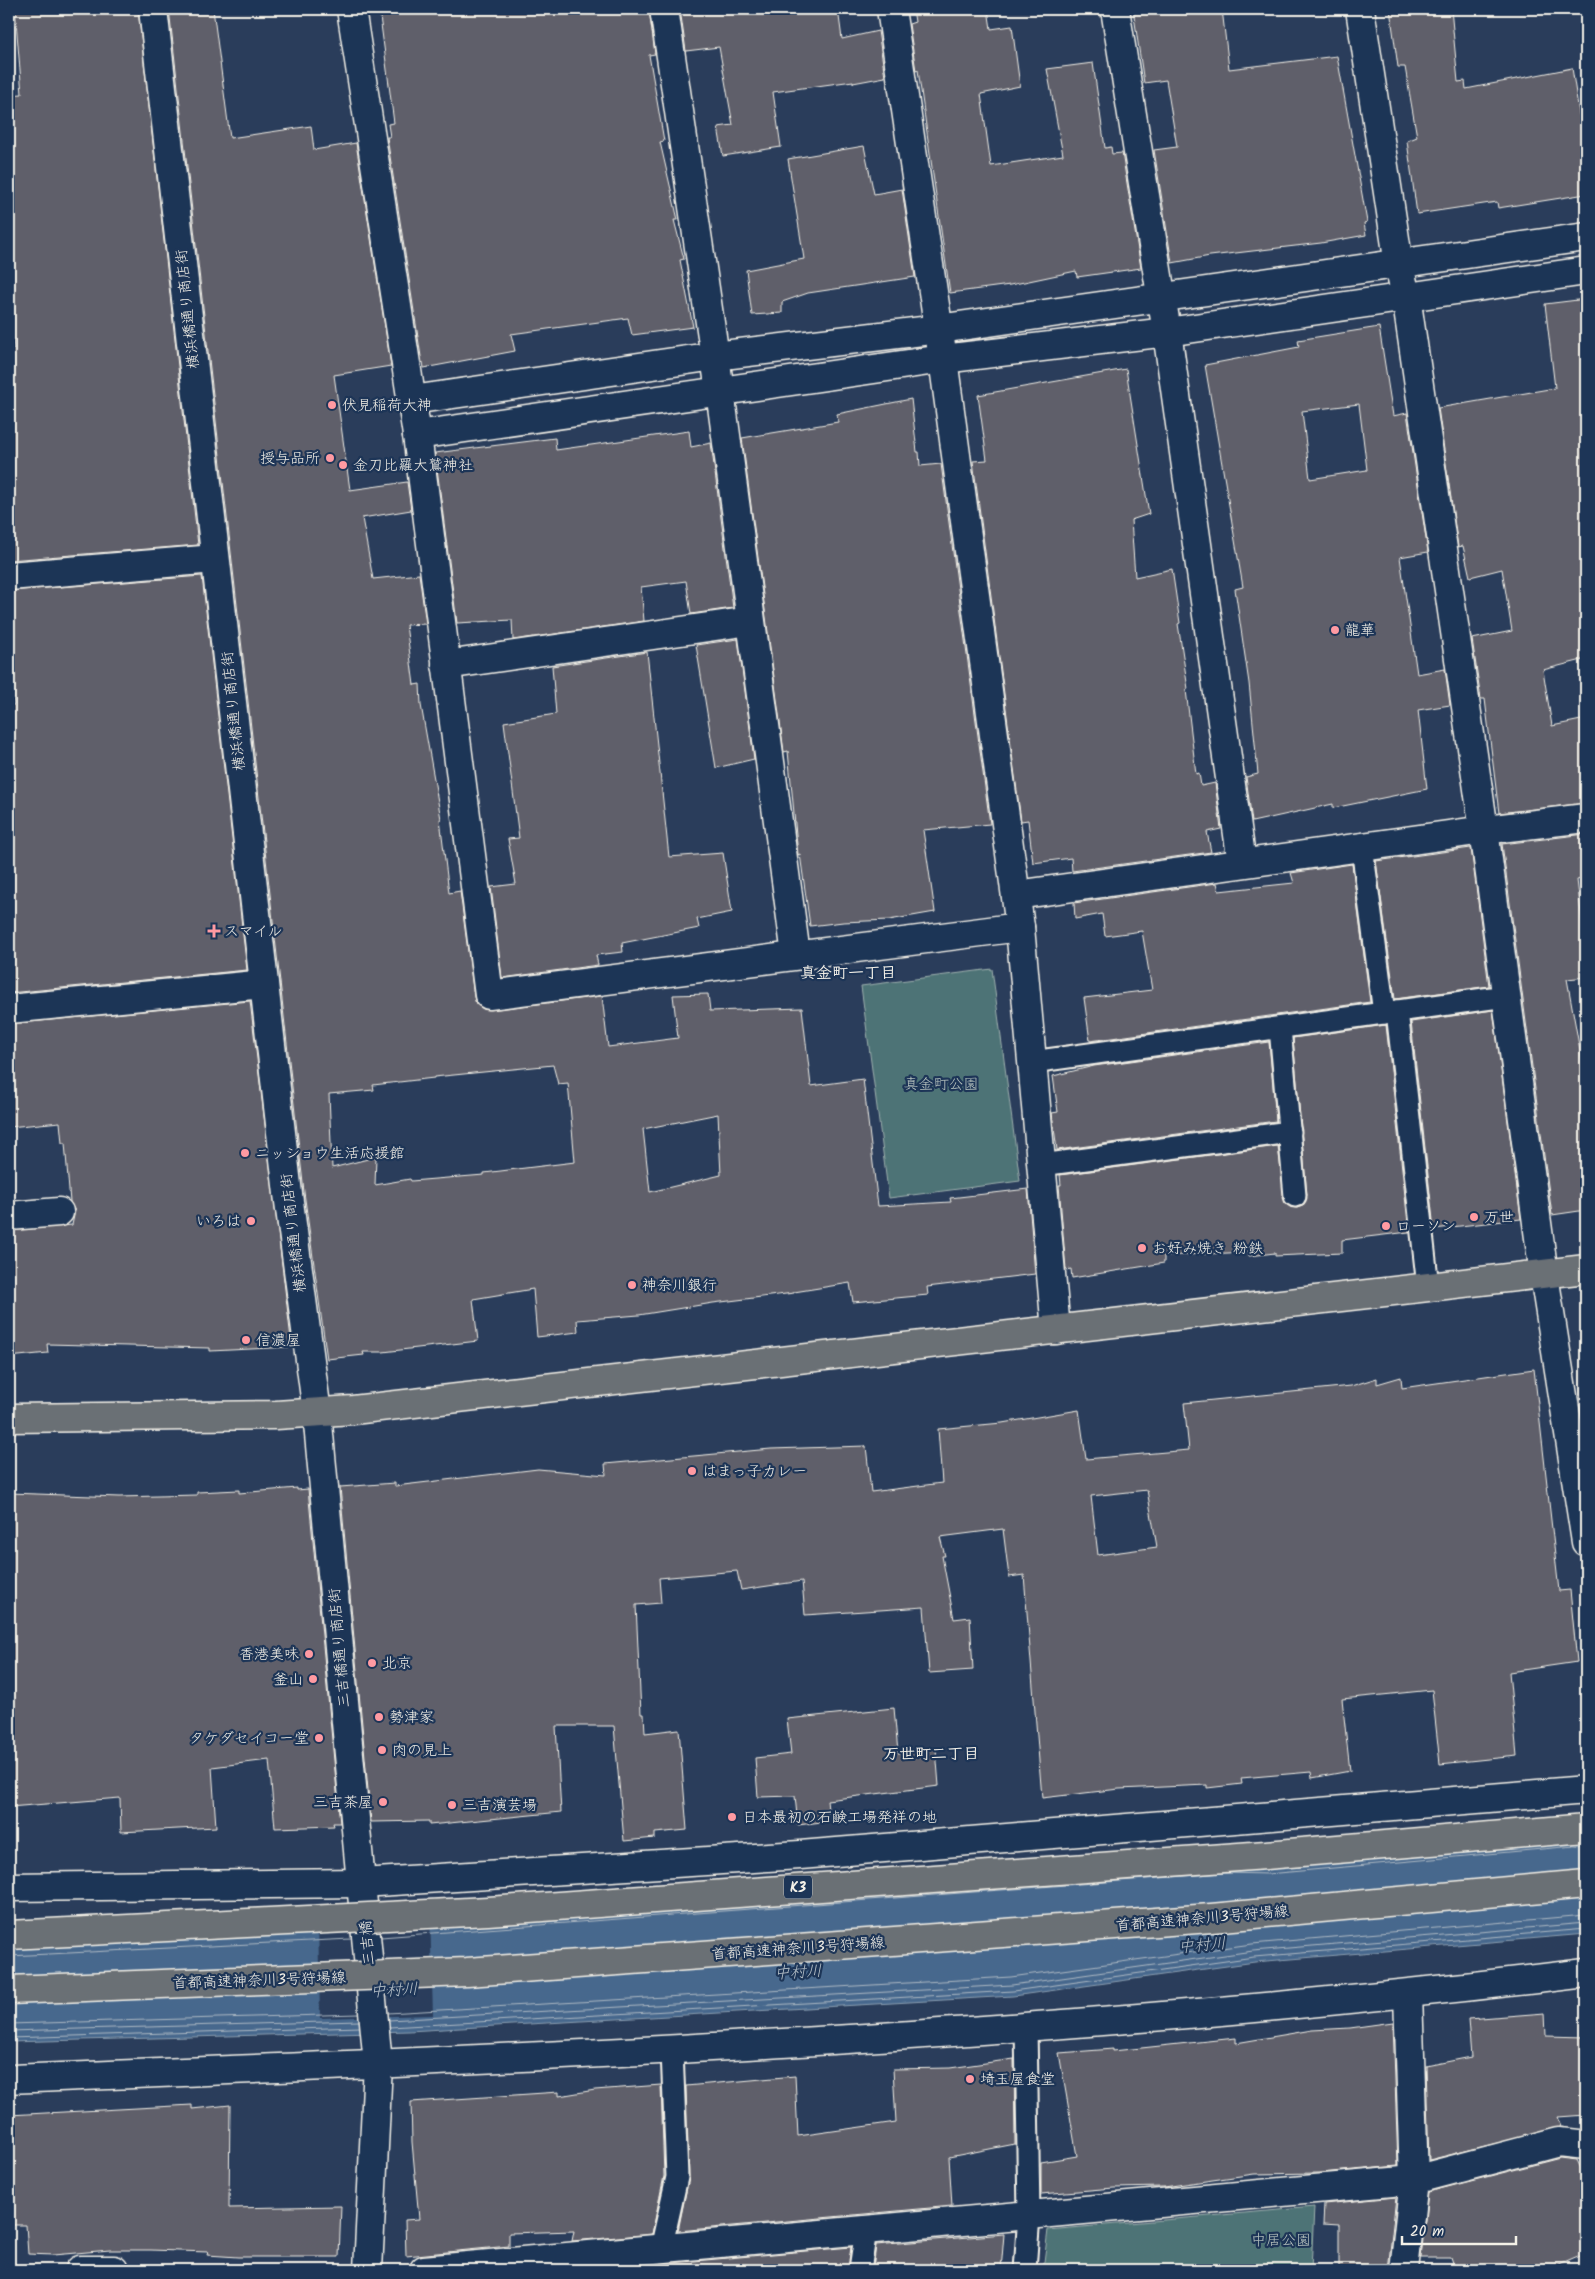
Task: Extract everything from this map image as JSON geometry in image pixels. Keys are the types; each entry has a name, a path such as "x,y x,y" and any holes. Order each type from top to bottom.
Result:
{"main road":[{"path":"9,1418 317,1413 1586,1269"},
{"name":"K3","path":"9,1935 488,1911 1266,1855 1586,1828"},
{"name":"首都高速神奈川3号狩場線","path":"9,1990 467,1972 1211,1918 1586,1884"}],"street":[{"name":"横浜橋通り商店街","path":"153,9 289,1203 317,1413"},
{"path":"351,9 412,400 489,994 1020,927"},
{"path":"664,9 720,391 796,955"},
{"path":"891,9 944,360 1020,927 1056,1330"},
{"path":"1115,9 1167,332 1242,864"},
{"path":"1360,9 1399,265 1406,296 1484,830 1544,1275 1586,1542"},
{"path":"412,400 715,356 938,329 1399,265 1586,237"},
{"path":"416,435 944,360 1167,332 1586,271"},
{"path":"9,576 216,559"},
{"path":"446,665 750,621"},
{"path":"1016,895 1484,830 1586,818"},
{"path":"9,1010 264,984"},
{"path":"9,1216 59,1212"},
{"name":"三吉橋通り商店街","path":"317,1413 361,1883"},
{"path":"9,1887 361,1883 810,1854 1586,1790"},
{"name":"三吉橋","path":"361,1883 378,2064 368,2270"},
{"path":"9,2079 672,2050 1026,2026 1408,1994 1586,1973"},
{"path":"1404,2270 1414,2180 1408,1994"},
{"path":"424,2270 658,2260 866,2230 1414,2180 1559,2142 1586,2145"},
{"path":"80,2270 114,2270"}],"lane":[{"path":"1362,847 1391,1012 1428,1288"},
{"path":"1032,1062 1506,996"},
{"path":"1280,1028 1296,1196"},
{"path":"1041,1165 1290,1132"},
{"path":"1025,2270 1028,2215 1026,2026"},
{"path":"658,2260 677,2177 672,2050"},
{"path":"860,2270 866,2230"}],"green space":[{"name":"真金町公園","path":"992,969 1020,1181 889,1198 861,986"},
{"name":"中居公園","path":"1314,2207 1311,2270 1043,2270 1048,2230"}],"water":[{"name":"中村川","path":"1586,1826 1586,1934 1255,1962 1013,1996 409,2031 9,2042 9,1938"}],"pier":[{"path":"430,1912 433,2015 320,2018 318,1920"}],"building":[{"path":"15,9 138,9 198,545 9,560 9,350 14,349 9,299 9,95 22,94"},
{"path":"169,9 213,9 230,138 311,126 314,150 356,143 391,366 334,375 350,490 407,482 411,510 362,518 373,579 419,574 426,624 406,625 414,685 420,684 421,705 441,819 449,893 460,891 476,1004 483,1009 491,1010 602,996 608,1047 678,1038 673,995 708,994 710,1011 802,1008 811,1086 863,1079 878,1206 951,1202 950,1198 1028,1189 1035,1274 927,1287 928,1295 853,1302 850,1283 639,1315 577,1320 578,1332 537,1337 533,1289 473,1299 478,1341 383,1352 363,1352 364,1355 327,1359 304,1192","holes":["553,1065 558,1084 568,1083 575,1162 484,1173 484,1175 411,1181 410,1179 375,1185 376,1157 332,1168 329,1094 374,1090 373,1085 434,1077","718,1114 721,1175 650,1192 643,1129"]},
{"path":"379,9 649,9 655,54 649,55 664,141 660,142 678,220 674,220 684,259 680,260 693,327 632,335 628,318 511,334 515,351 424,368 387,137 390,137 388,124 394,123"},
{"path":"680,9 838,9 842,39 878,31 885,77 853,83 853,81 773,92 781,147 723,156 718,127 733,125 719,47 686,51"},
{"path":"913,9 988,9 991,29 1012,26 1020,86 981,94 991,166 1063,155 1047,69 1093,63 1105,148 1111,147 1112,154 1122,153 1141,268 1077,277 1076,271 1010,285 950,293 918,70 916,71 909,24 915,22"},
{"path":"1133,9 1222,9 1229,69 1337,56 1367,222 1364,223 1366,235 1172,263 1154,150 1177,147 1166,80 1144,83"},
{"path":"1390,9 1451,9 1458,82 1465,81 1466,89 1572,68 1586,158 1586,194 1498,208 1497,202 1417,214 1407,141 1417,137 1405,67 1398,67"},
{"path":"864,146 874,194 902,189 915,277 808,293 782,302 782,313 752,315 746,270 804,259 788,159"},
{"path":"1586,299 1586,659 1543,670 1552,726 1586,719 1586,803 1499,813 1485,699 1481,699 1472,639 1512,631 1502,569 1470,577 1463,546 1458,547 1438,408 1555,388 1545,304"},
{"path":"1379,327 1393,416 1407,413 1428,552 1400,557 1417,674 1445,669 1450,705 1418,710 1427,789 1333,808 1333,804 1252,822 1246,777 1258,774 1249,683 1235,589 1243,587 1205,365 1299,347 1298,340","holes":["1359,404 1367,470 1310,479 1302,411"]},
{"path":"1126,369 1149,514 1131,520 1135,577 1172,569 1188,689 1186,690 1196,774 1199,773 1201,786 1215,783 1221,829 1207,832 1211,852 1072,871 1071,858 1033,863 1028,820 1021,821 973,461 987,460 978,395"},
{"path":"911,399 920,466 941,464 990,824 923,830 935,912 889,920 810,926 800,854 798,855 788,751 784,752 742,438 838,422 837,414"},
{"path":"689,431 691,447 711,443 733,608 691,614 686,581 641,587 644,621 513,640 512,620 457,623 435,453 555,438 556,450"},
{"path":"202,576 247,970 9,993 9,705 14,705 9,644 9,591"},
{"path":"738,639 754,759 716,768 696,645"},
{"path":"647,652 669,857 723,853 732,912 697,919 699,928 622,943 623,952 596,955 598,965 502,978 491,887 516,884 508,839 519,838 504,722 556,714 552,666"},
{"path":"1586,834 1586,878 1577,880 1584,938 1586,938 1586,977 1567,979 1586,1084 1586,1210 1552,1215 1502,844"},
{"path":"1471,848 1489,986 1395,999 1376,861"},
{"path":"1352,864 1370,1002 1090,1041 1084,998 1152,990 1142,931 1105,936 1102,914 1075,919 1074,903 1217,883 1219,891 1294,883 1291,873"},
{"path":"250,1001 292,1347 210,1351 210,1348 47,1344 48,1353 9,1357 9,1231 72,1225 75,1211 70,1202 65,1143 62,1143 60,1122 9,1127 9,1024"},
{"path":"1493,1010 1521,1219 1434,1229 1411,1022"},
{"path":"1386,1025 1409,1232 1342,1240 1342,1253 1275,1256 1275,1253 1249,1256 1249,1252 1164,1256 1164,1263 1072,1278 1071,1269 1066,1270 1059,1185 1061,1185 1060,1175 1278,1146 1285,1203 1290,1207 1297,1208 1303,1206 1307,1195 1293,1038"},
{"path":"1269,1042 1276,1121 1057,1150 1052,1113 1058,1112 1053,1076 1094,1066"},
{"path":"1534,1369 1559,1591 1570,1590 1577,1662 1509,1672 1517,1756 1440,1764 1432,1690 1342,1699 1350,1771 1312,1778 1311,1772 1241,1778 1242,1784 1207,1788 1207,1785 1119,1789 1042,1798 1024,1575 1009,1577 1003,1529 940,1537 945,1556 942,1556 954,1619 970,1617 973,1670 929,1673 924,1607 805,1615 802,1581 741,1590 737,1571 659,1578 661,1603 636,1605 641,1714 644,1714 645,1733 679,1729 687,1830 655,1833 655,1838 624,1841 614,1726 556,1726 561,1812 429,1825 429,1821 371,1822 340,1487 395,1483 395,1486 538,1469 606,1475 605,1464 771,1449 866,1446 871,1492 942,1483 938,1429 1002,1423 1079,1410 1086,1459 1189,1450 1184,1403 1351,1386 1377,1378 1377,1384 1401,1377 1402,1388","holes":["1147,1490 1157,1547 1098,1555 1091,1496"]},
{"path":"297,1488 297,1490 308,1489 340,1823 333,1823 334,1826 275,1828 269,1760 212,1767 216,1827 121,1832 120,1798 9,1807 9,1493 119,1497 197,1495 197,1492 239,1490 239,1493"},
{"path":"894,1708 898,1753 936,1749 939,1786 827,1800 829,1821 798,1825 795,1796 758,1797 755,1758 791,1754 787,1719"},
{"path":"1545,2013 1546,2036 1586,2037 1586,2115 1558,2117 1562,2127 1429,2160 1426,2066 1471,2057 1468,2019"},
{"path":"1393,2022 1398,2166 1320,2173 1254,2174 1164,2187 1114,2188 1041,2194 1041,2162 1077,2156 1059,2053 1113,2049 1113,2051 1236,2038 1236,2043 1312,2030 1350,2028"},
{"path":"1014,2059 1015,2144 949,2157 952,2206 678,2231 689,2177 686,2086 795,2076 798,2136 896,2122 893,2069 950,2068"},
{"path":"661,2085 664,2176 652,2234 572,2241 574,2231 509,2233 509,2246 406,2256 405,2220 419,2219 412,2142 411,2102 559,2092 559,2096 595,2090"},
{"path":"192,2105 192,2109 230,2105 229,2208 341,2206 339,2257 238,2257 207,2255 208,2252 151,2250 110,2250 53,2255 28,2254 26,2225 9,2225 9,2115"},
{"path":"1560,2158 1577,2160 1586,2179 1586,2255 1551,2270 1454,2270 1450,2258 1421,2258 1428,2192"},
{"path":"1396,2197 1388,2270 1339,2270 1339,2225 1323,2224 1324,2204"},
{"path":"1004,2234 1001,2270 873,2270 876,2245"},
{"path":"851,2247 848,2270 594,2270"}],"place":[{"name":"伏見稲荷大神","path":"332,405"},
{"name":"授与品所","path":"330,458"},
{"name":"金刀比羅大鷲神社","path":"343,465"},
{"name":"龍華","path":"1335,630"},
{"name":"スマイル","path":"214,931"},
{"name":"ニッショウ生活応援館","path":"245,1153"},
{"name":"万世","path":"1474,1217"},
{"name":"いろは","path":"251,1221"},
{"name":"ローソン","path":"1386,1226"},
{"name":"お好み焼き 粉鉄","path":"1142,1248"},
{"name":"神奈川銀行","path":"632,1285"},
{"name":"信濃屋","path":"246,1340"},
{"name":"はまっ子カレー","path":"692,1471"},
{"name":"香港美味","path":"309,1654"},
{"name":"北京","path":"372,1663"},
{"name":"釜山","path":"313,1679"},
{"name":"勢津家","path":"379,1717"},
{"name":"タケダセイコー堂","path":"319,1738"},
{"name":"肉の見上","path":"382,1750"},
{"name":"三吉茶屋","path":"383,1802"},
{"name":"三吉演芸場","path":"452,1805"},
{"name":"日本最初の石鹸工場発祥の地","path":"732,1817"},
{"name":"埼玉屋食堂","path":"970,2079"}],"district":[{"name":"真金町一丁目","path":"848,972"},
{"name":"万世町二丁目","path":"931,1753"}]}
